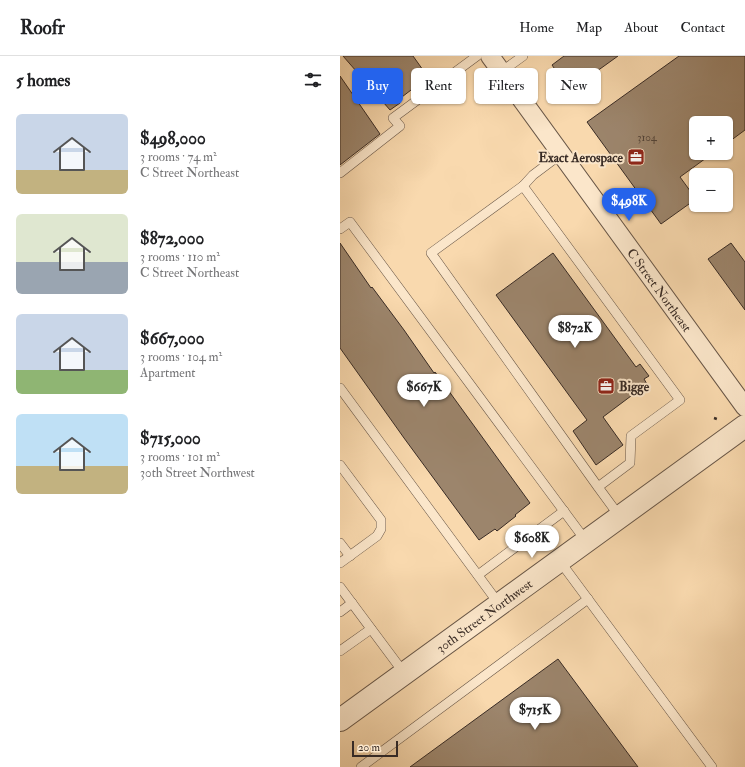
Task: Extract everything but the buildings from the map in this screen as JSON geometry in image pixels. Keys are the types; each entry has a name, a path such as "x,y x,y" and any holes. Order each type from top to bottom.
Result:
{"street":[{"name":"C Street Northeast","path":"490,56 499,68"},
{"name":"C Street Northeast","path":"525,104 745,407"},
{"name":"30th Street Northwest","path":"340,720 745,426"}],"lane":[{"path":"340,173 400,126 393,118 477,56"},
{"path":"507,68 523,56"},
{"path":"561,154 533,175 523,186 430,253 620,517"},
{"path":"523,186 680,400 631,436 630,463 598,487"},
{"path":"340,229 350,222 586,541"},
{"path":"340,388 499,604"},
{"path":"340,465 381,520 381,529 377,536 340,563"},
{"path":"478,575 564,511"},
{"path":"340,543 350,556"},
{"path":"559,560 712,767"},
{"path":"340,587 404,673"},
{"path":"361,767 588,599"},
{"path":"340,612 352,603"},
{"path":"340,651 371,629"}],"place":[{"name":"Exact Aerospace","path":"636,157"},
{"name":"Bigge","path":"606,386"}]}
